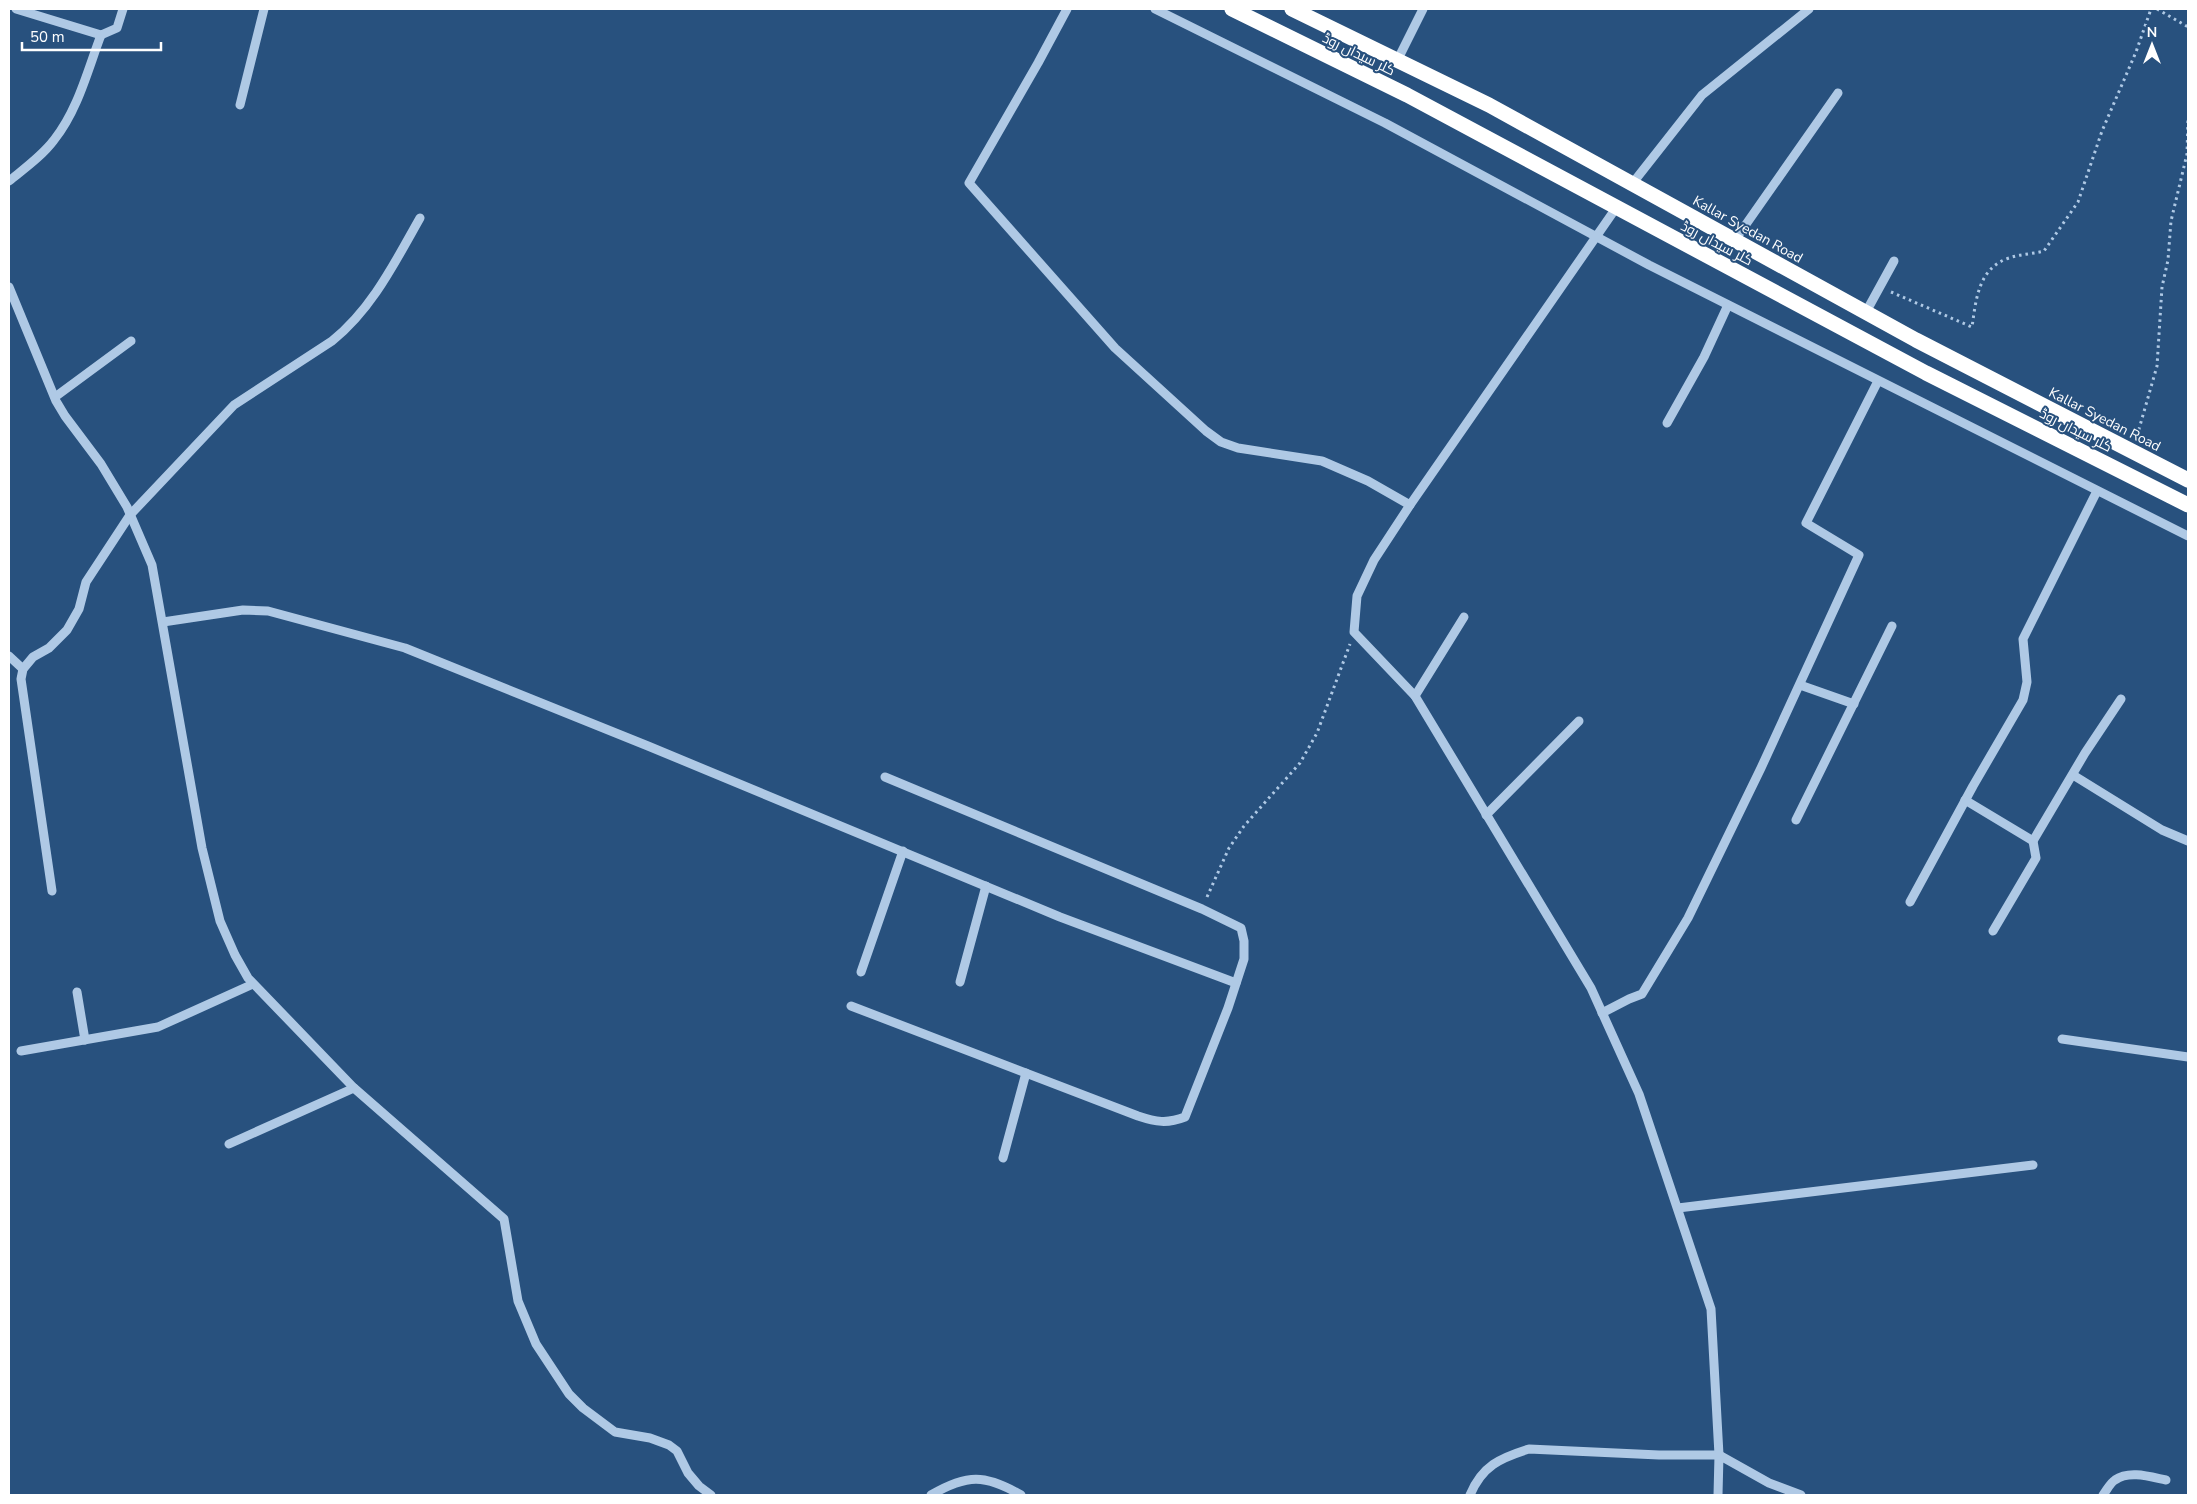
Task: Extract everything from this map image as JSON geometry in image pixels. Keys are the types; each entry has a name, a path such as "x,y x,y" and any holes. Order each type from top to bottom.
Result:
{"highway":[{"name":"کلر سیداں روڈ","path":"1232,9 1407,95 1926,373 2188,505"},
{"name":"Kallar Syedan Road","path":"1292,9 1489,106 1866,312 2188,480"}],"street":[{"path":"16,9 101,35 117,28 123,9"},
{"path":"240,106 264,9"},
{"path":"1067,9 969,183 1115,348 1206,431 1222,442 1238,448 1322,461 1368,481 1410,505"},
{"path":"1155,9 1385,123 1596,237 1728,305 2188,536"},
{"path":"1397,60 1424,9"},
{"path":"1632,184 1702,95 1809,9"},
{"path":"9,180 37,158 63,128 101,35"},
{"path":"1735,240 1838,93"},
{"path":"1616,208 1374,560 1357,596 1354,632 1414,696 1591,988 1639,1094 1711,1309 1719,1454 1718,1495"},
{"path":"52,891 21,679 23,669 33,657 49,648 67,630 79,609 86,582 130,514 234,405 345,331 379,289 420,218"},
{"path":"1866,312 1894,261"},
{"path":"9,287 55,397 65,416 101,464 130,514 152,565 202,848 220,922 235,955 253,984 354,1088 504,1219 518,1301 536,1344 569,1394 582,1408 615,1432 650,1438 669,1445 677,1451 688,1473 698,1486 711,1495"},
{"path":"1667,423 1704,357 1728,305"},
{"path":"55,397 131,341"},
{"path":"1602,1014 1642,994 1688,918 1800,685 1859,556 1806,522 1878,381"},
{"path":"1910,902 1965,800 2023,700 2027,682 2023,640 2097,491"},
{"path":"163,622 243,610 268,611 405,648 648,746 1060,917 1236,983"},
{"path":"1414,696 1464,617"},
{"path":"1796,820 1892,626"},
{"path":"9,656 23,669"},
{"path":"1800,685 1854,704"},
{"path":"1993,931 2036,858 2033,841 2072,775 2122,699"},
{"path":"1486,815 1579,721"},
{"path":"2072,775 2162,830 2188,841"},
{"path":"851,1006 1157,1123 1171,1123 1185,1117 1228,1008 1244,959 1244,941 1241,928 1202,909 885,777"},
{"path":"1965,800 2033,841"},
{"path":"861,972 903,851"},
{"path":"960,982 986,886"},
{"path":"21,1051 158,1027 253,984"},
{"path":"77,992 85,1040"},
{"path":"2062,1039 2188,1057"},
{"path":"1003,1158 1026,1073"},
{"path":"229,1144 354,1088"},
{"path":"1678,1208 2033,1165"},
{"path":"1470,1495 1475,1484 1488,1466 1529,1449 1659,1455 1719,1454 1769,1483 1802,1495"},
{"path":"2103,1495 2114,1480 2124,1476 2135,1474 2166,1480"},
{"path":"931,1495 949,1486 974,1479 992,1480 1021,1495"}],"path":[{"path":"1880,287 1972,327 1978,290 1990,269 2009,258 2044,251 2078,202 2102,131 2136,52 2151,9"},
{"path":"2157,9 2188,27"},
{"path":"2132,451 2157,366 2162,287 2168,260 2171,220 2188,154 2188,118"},
{"path":"1202,909 1229,848 1244,826 1300,763 1317,733 1354,632"}]}
